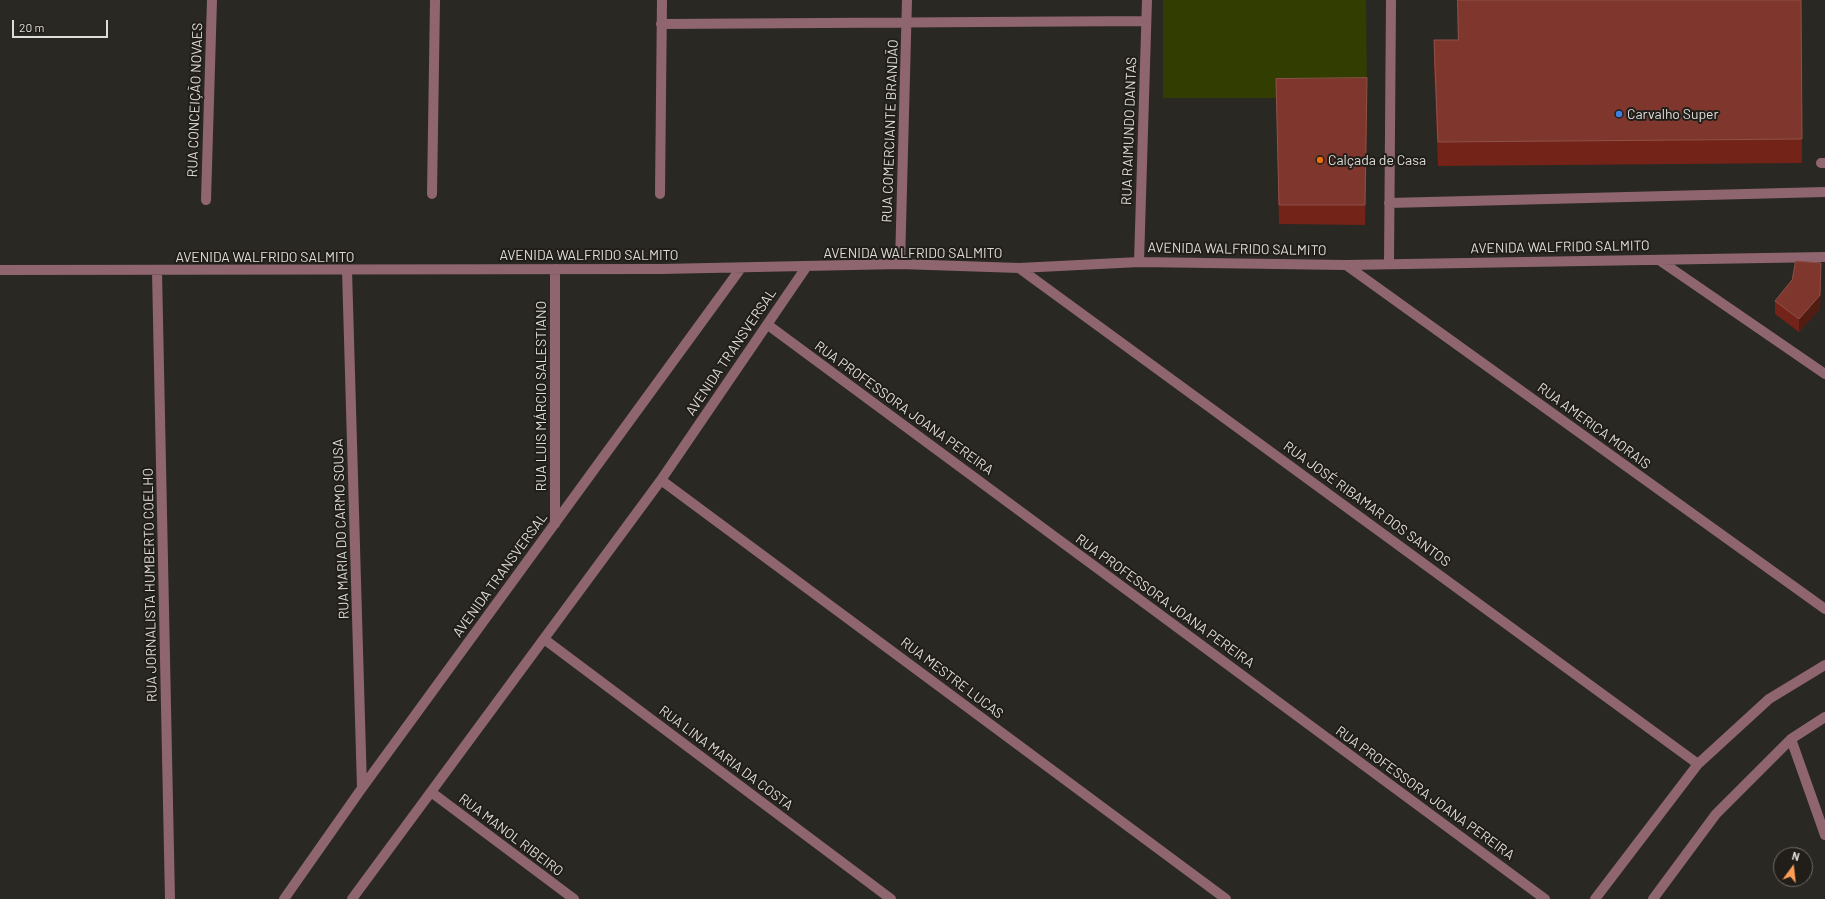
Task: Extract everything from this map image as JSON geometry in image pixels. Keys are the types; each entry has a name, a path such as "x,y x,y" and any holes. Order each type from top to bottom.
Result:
{"street":[{"name":"RUA CONCEIÇÃO NOVAES","path":"206,200 212,0"},
{"path":"432,194 435,0"},
{"path":"660,194 662,0"},
{"name":"RUA COMERCIANTE BRANDÃO","path":"900,264 907,22 906,0"},
{"name":"RUA RAIMUNDO DANTAS","path":"1138,262 1146,0"},
{"path":"1389,264 1391,0"},
{"path":"661,24 1146,21"},
{"path":"1389,203 1825,192"},
{"name":"AVENIDA WALFRIDO SALMITO","path":"0,270 157,271 741,268 900,264 1019,268 1138,262 1346,265 1825,257"},
{"path":"1659,260 1825,374"},
{"name":"RUA AMERICA MORAIS","path":"1346,265 1825,609"},
{"name":"AVENIDA TRANSVERSAL","path":"352,899 660,480 768,325 807,266"},
{"name":"AVENIDA TRANSVERSAL","path":"284,899 362,788 741,268"},
{"name":"RUA JOSÉ RIBAMAR DOS SANTOS","path":"1019,268 1698,764"},
{"name":"RUA LUIS MÁRCIO SALESTIANO","path":"555,524 556,269"},
{"name":"RUA MARIA DO CARMO SOUSA","path":"347,270 362,788"},
{"name":"RUA JORNALISTA HUMBERTO COELHO","path":"157,271 170,899"},
{"name":"RUA PROFESSORA JOANA PEREIRA","path":"768,325 1545,899"},
{"name":"RUA MESTRE LUCAS","path":"660,480 1226,899"},
{"name":"RUA LINA MARIA DA COSTA","path":"544,639 892,899"},
{"path":"1595,899 1698,764 1769,699 1825,665"},
{"path":"1653,899 1716,814 1791,739 1825,717"},
{"path":"1791,739 1825,834"},
{"name":"RUA MANOL RIBEIRO","path":"431,792 574,899"}],"green space":[{"path":"1163,0 1366,0 1367,98 1163,98"}],"building":[{"name":"Carvalho Super","path":"1458,0 1801,0 1802,139 1438,142 1434,40 1458,40"},
{"path":"1367,78 1365,205 1279,205 1276,79"},
{"path":"1796,261 1821,263 1820,295 1799,319 1775,301 1792,280"}],"place":[{"name":"Carvalho Super","path":"1619,114"},
{"name":"Calçada de Casa","path":"1320,160"}]}
